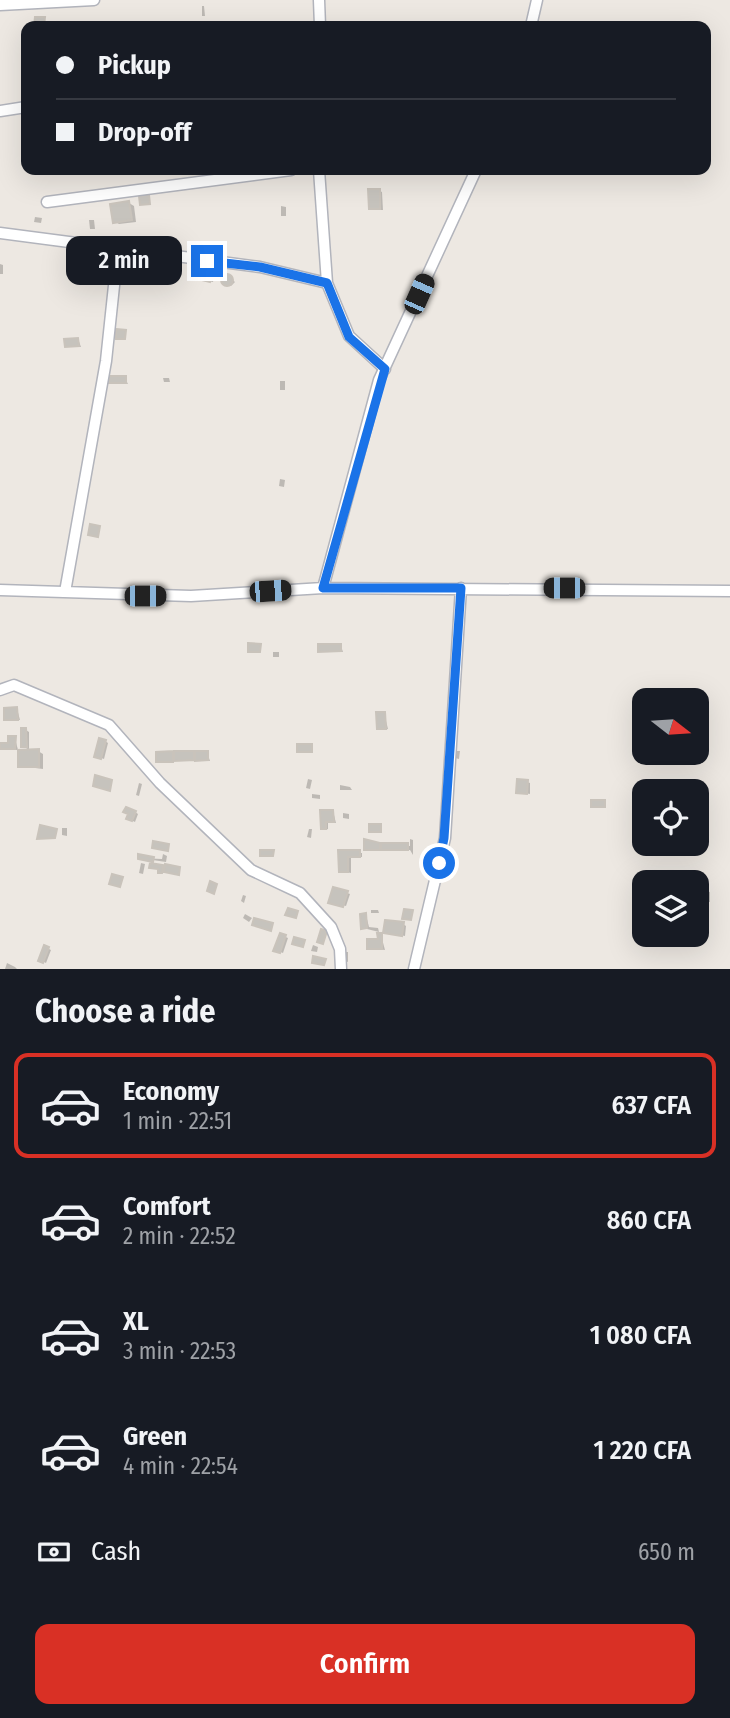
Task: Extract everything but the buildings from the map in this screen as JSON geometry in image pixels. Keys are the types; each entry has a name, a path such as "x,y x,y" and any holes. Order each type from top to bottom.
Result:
{"street":[{"path":"0,5 94,0"},
{"path":"319,0 320,21"},
{"path":"532,21 537,0"},
{"path":"0,111 21,108"},
{"path":"47,202 253,175"},
{"path":"319,175 327,283 349,337 385,369"},
{"path":"323,588 385,369 474,175"},
{"path":"0,233 260,267 327,283"},
{"path":"65,592 106,361 118,248"},
{"path":"0,590 191,596 323,588 730,591"},
{"path":"414,969 444,838 461,588"},
{"path":"0,690 14,685 109,725 160,783 251,870 300,893 331,927 340,949 341,969"}],"route":[{"path":"207,261 260,267 327,283 349,337 385,369 379,380 323,588 461,588 444,838 439,863"}]}
